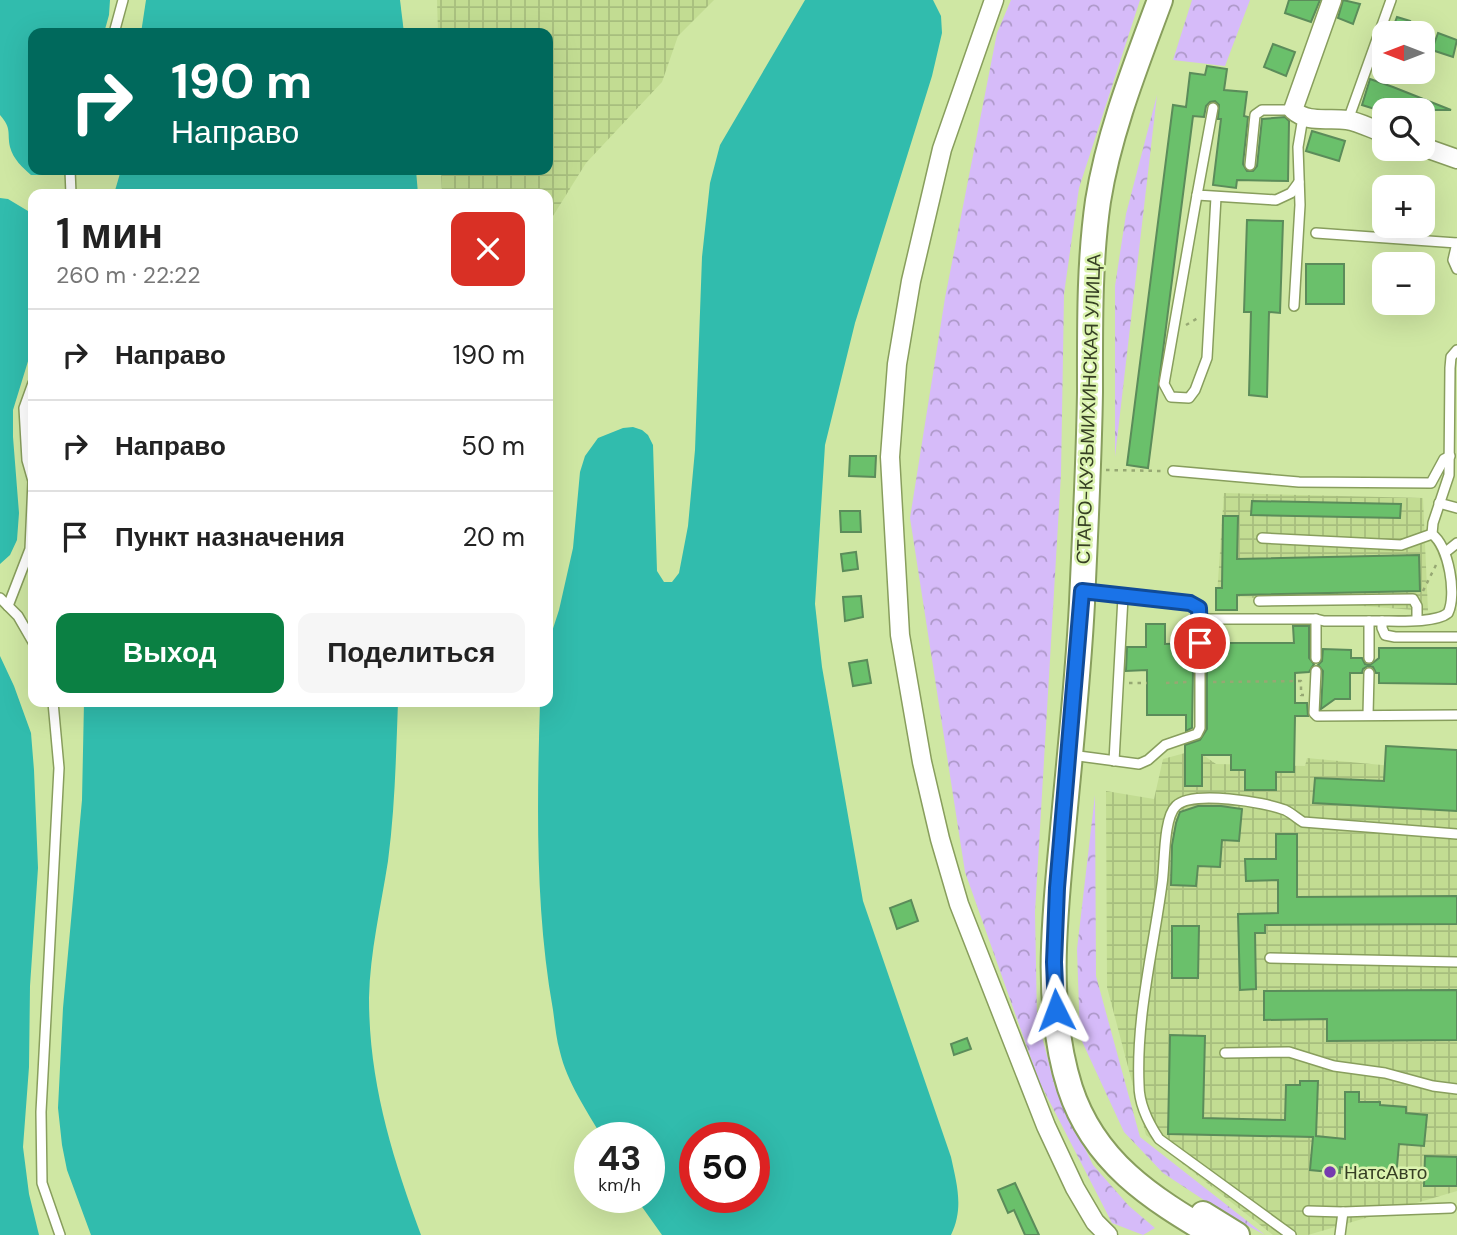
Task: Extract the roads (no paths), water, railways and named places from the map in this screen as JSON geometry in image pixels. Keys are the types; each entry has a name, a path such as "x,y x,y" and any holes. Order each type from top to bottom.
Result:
{"main road":[{"name":"СТАРО-КУЗЬМИХИНСКАЯ УЛИЦА","path":"1160,0 1109,148 1094,234 1082,591 1055,924 1054,994 1057,1025 1071,1090 1090,1132 1105,1152 1143,1191 1214,1232"}],"street":[{"path":"994,0 942,149 911,281 897,364 890,457 900,635 922,762 959,904 1045,1126 1075,1188 1095,1222 1108,1235"},
{"path":"1332,0 1298,113 1318,120 1348,120 1372,129"},
{"path":"1435,151 1457,159"}],"lane":[{"path":"115,28 123,0"},
{"path":"1348,120 1391,0"},
{"path":"1213,108 1171,333 1164,384 1171,397 1189,398 1195,390 1207,358 1216,197"},
{"path":"1250,164 1255,115 1262,110 1298,113 1300,205 1294,306"},
{"path":"1197,195 1276,200 1291,193 1299,182"},
{"path":"1316,233 1457,243 1453,260 1457,269"},
{"path":"1432,534 1449,475 1450,368 1451,357 1457,350"},
{"path":"28,397 24,408 28,464"},
{"path":"1173,471 1299,482 1431,483 1444,459 1450,456"},
{"path":"1439,503 1457,508"},
{"path":"1262,538 1401,545 1432,534"},
{"path":"1200,619 1382,621 1439,618 1448,613 1455,603 1454,571 1447,551 1432,534"},
{"path":"1447,551 1457,543"},
{"path":"8,606 28,554"},
{"path":"1082,591 1190,603 1199,608 1200,643"},
{"path":"1114,761 1123,597"},
{"path":"0,598 18,616 28,633"},
{"path":"1259,601 1413,599 1417,606 1417,620"},
{"path":"1316,619 1316,658"},
{"path":"1369,621 1369,658"},
{"path":"1382,621 1385,635 1395,638 1457,637"},
{"path":"1315,671 1314,713 1317,716 1457,715"},
{"path":"1368,715 1369,673"},
{"path":"1069,755 1139,764 1165,745 1197,734 1200,728 1200,677"},
{"path":"53,707 59,768 42,1099 42,1183 60,1235"},
{"path":"1291,1235 1159,1139 1148,1122 1139,1089 1139,1045 1145,985 1163,883 1168,823 1174,807 1187,799 1214,798 1284,810 1303,822 1457,834"},
{"path":"1270,958 1457,961"},
{"path":"1225,1053 1289,1052 1334,1066 1385,1073 1433,1086 1457,1089"},
{"path":"1308,1211 1451,1208"},
{"path":"1340,1235 1343,1212"}],"water":[{"path":"0,0 110,0 105,28 28,28 28,172 13,155 8,127 0,115"},
{"path":"146,0 400,0 403,28 142,28"},
{"path":"805,0 933,0 941,16 942,33 932,76 855,323 825,445 815,604 822,667 863,901 951,1157 958,1206 951,1235 662,1235 646,1213 665,1213 665,1122 593,1122 563,1063 547,972 539,856 540,707 553,707 553,629 573,548 580,472 585,456 598,438 633,427 648,435 653,445 657,571 664,582 672,582 679,573 688,526 695,450 702,257 710,183 720,145"},
{"path":"120,175 416,175 418,189 115,189"},
{"path":"0,198 8,199 28,211 28,361 13,410 19,513 17,540 10,555 0,564"},
{"path":"0,656 31,733 34,770 38,868 23,1147 29,1194 39,1235 0,1235"},
{"path":"84,707 398,707 388,861 371,964 370,1029 384,1119 421,1235 91,1235 67,1170 58,1108 63,1008 82,800"}],"place":[{"name":"НатсАвто","path":"1330,1172"}]}
